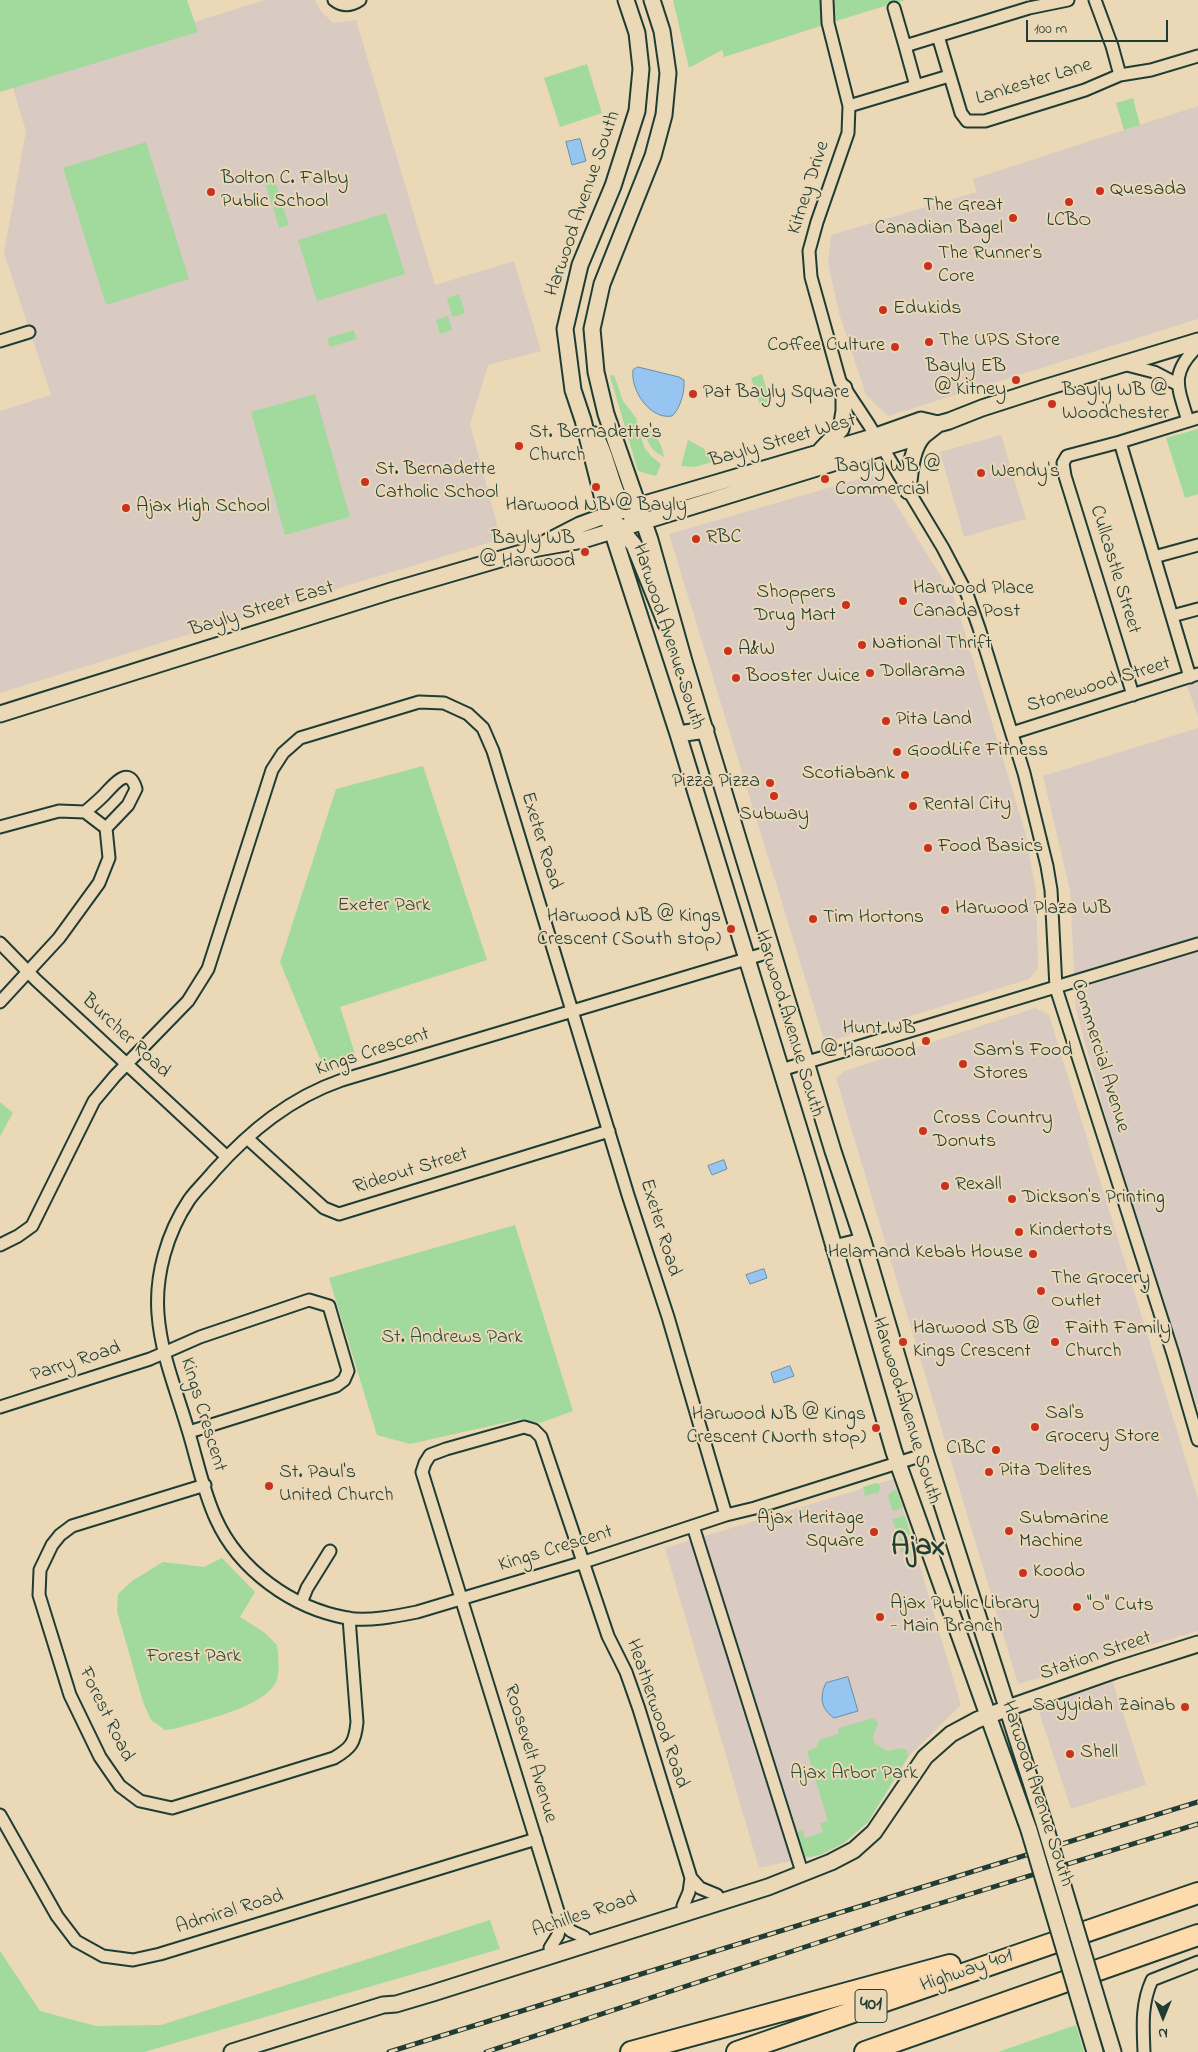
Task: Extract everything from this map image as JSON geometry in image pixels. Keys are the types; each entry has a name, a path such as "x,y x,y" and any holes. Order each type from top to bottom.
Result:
{"highway":[{"name":"Highway 401","path":"737,2052 1198,1893"},
{"name":"401","path":"865,2052 1198,1935"},
{"path":"631,2052 956,1963 1004,1959"}],"main road":[{"name":"Harwood Avenue South","path":"626,0 638,33 642,69 638,111 613,186 580,265 565,329 573,390 583,420 607,515 617,529 898,1462 990,1715 1029,1830 1096,2052"},
{"path":"644,521 635,518 606,414 596,372 592,329 602,284 653,156 664,115 668,72 662,31 652,0"},
{"name":"Bayly Street West","path":"607,515 819,452 924,436 938,424 1198,340"},
{"path":"819,452 841,429 844,411 844,388"},
{"path":"583,420 596,437 618,497 632,508"},
{"name":"Bayly Street West","path":"617,529 773,483 880,442 921,420 938,424"},
{"path":"908,491 912,460 920,439 924,436"},
{"name":"Bayly Street East","path":"538,548 560,534 607,515"},
{"name":"Harwood Avenue South","path":"644,521 684,661 833,1151 926,1454 1045,1826 1113,2052"},
{"path":"617,529 634,545 654,597 684,661"},
{"name":"Bayly Street East","path":"0,714 391,591 538,548 583,540 617,529"},
{"path":"678,734 706,730"},
{"path":"834,1248 862,1241"},
{"name":"Station Street","path":"1008,1708 1116,1670 1198,1644"},
{"name":"Achilles Road","path":"232,2052 383,2005 396,2004 442,1990 768,1887 843,1857 864,1843 882,1822 914,1772 937,1744 951,1734 1008,1708"},
{"name":"Achilles Road","path":"383,2005 394,1998 584,1937 765,1880 802,1872"}],"street":[{"path":"334,0 343,5 360,0"},
{"name":"Kitney Drive","path":"827,0 828,23 849,106 848,134 817,222 809,251 811,277 840,381 880,442"},
{"path":"905,46 1029,8 1068,0"},
{"path":"1095,0 1112,46 1120,75"},
{"path":"894,8 916,86"},
{"name":"Lankester Lane","path":"938,36 961,113 967,121 986,121 1085,90 1120,75 1151,70 1198,56"},
{"path":"849,106 949,76"},
{"path":"0,341 29,332"},
{"path":"1194,676 1172,616 1120,442 1193,419 1177,384 1180,368 1186,358 1198,346"},
{"path":"1123,364 1154,372 1177,384"},
{"name":"Commercial Avenue","path":"880,442 943,548 967,594 1012,733 1047,866 1052,898 1056,988 1173,1354 1198,1440"},
{"name":"Cullcastle Street","path":"1120,442 1067,456 1063,463 1065,476 1133,695"},
{"path":"1154,558 1198,545"},
{"path":"1172,616 1198,609"},
{"name":"Stonewood Street","path":"1012,733 1194,676"},
{"name":"Exeter Road","path":"0,1245 32,1226 94,1100 126,1064 188,1001 208,969 272,770 283,753 300,738 419,702 444,703 468,714 483,728 493,752 668,1318 726,1515"},
{"path":"85,812 118,779 130,779 136,789 128,805 106,828"},
{"path":"0,827 59,811 85,812 106,828 109,858 98,883 60,938 0,1002"},
{"name":"Burcher Road","path":"0,943 28,972 226,1157"},
{"path":"781,1070 807,1064 1198,944"},
{"name":"Kings Crescent","path":"772,951 326,1086 287,1106 259,1126 226,1157 190,1199 176,1223 161,1266 158,1313 163,1353 216,1519 242,1558 258,1575 277,1590 301,1602 349,1618 398,1616 461,1599 926,1454"},
{"name":"Rideout Street","path":"247,1138 324,1208 339,1214 609,1131"},
{"name":"Parry Road","path":"0,1407 163,1353 200,1337 309,1300 329,1306 348,1371 344,1380 336,1386 189,1432"},
{"name":"Heatherwood Road","path":"461,1599 422,1472 425,1462 430,1455 446,1449 524,1427 534,1430 541,1437 608,1636 626,1672 639,1709 691,1878"},
{"name":"Forest Road","path":"205,1485 72,1526 52,1545 40,1570 39,1595 70,1695 100,1757 120,1786 140,1801 172,1808 334,1758 348,1750 356,1736 357,1722 349,1618"},
{"path":"693,1526 802,1872"},
{"path":"301,1602 307,1588 330,1551"},
{"name":"Roosevelt Avenue","path":"461,1599 561,1921"},
{"name":"Admiral Road","path":"0,1815 57,1916 76,1940 104,1956 133,1960 160,1954 536,1839"},
{"path":"691,1878 700,1888 717,1895"},
{"path":"683,1906 689,1892 691,1878"},
{"path":"561,1921 571,1931 584,1937"},
{"path":"550,1948 558,1935 561,1921"},
{"path":"1144,2052 1143,2007 1152,1980 1198,1962"}],"shaded area":[{"path":"265,0 315,0 321,11 333,23 356,20 435,285 514,261 541,351 488,365 470,424 501,539 0,693 0,411 51,395 4,253 26,131 13,88 197,32 194,22"},
{"path":"1198,106 1198,319 888,416 866,395 839,313 828,263 831,235 977,192 973,179"},
{"path":"1001,435 1026,519 964,537 940,452"},
{"path":"873,475 894,501 954,597 1026,835 1036,893 1038,968 1029,979 825,1043 669,534"},
{"path":"1198,669 1198,717 1183,674"},
{"path":"1198,728 1198,1410 1115,1150 1076,1010 1070,890 1043,776"},
{"path":"1035,1008 1049,1015 1198,1499 1198,1631 1018,1684 836,1078 845,1071"},
{"path":"894,1479 961,1705 908,1757 868,1822 844,1843 820,1855 759,1868 665,1548"},
{"path":"1113,1682 1146,1785 1071,1809 1039,1712 1044,1705"}],"green space":[{"path":"0,0 187,0 198,32 0,92"},
{"path":"673,0 906,0 724,57 722,50 689,68"},
{"path":"587,64 602,113 560,127 544,78"},
{"path":"1133,98 1140,125 1124,130 1116,103"},
{"path":"146,142 189,279 106,305 63,168"},
{"path":"275,180 281,202 272,205 265,183"},
{"path":"282,204 289,225 279,228 273,207"},
{"path":"386,213 405,274 317,301 298,240"},
{"path":"459,294 465,313 452,317 447,298"},
{"path":"448,316 452,330 440,334 436,320"},
{"path":"354,330 356,339 330,347 327,338"},
{"path":"762,374 770,401 760,405 751,378"},
{"path":"614,375 623,401 636,418 644,447 661,464 656,476 638,471 610,376"},
{"path":"315,394 350,517 285,535 251,412"},
{"path":"644,426 658,439 664,457 655,452 649,444"},
{"path":"1198,429 1198,494 1185,498 1166,438"},
{"path":"688,440 703,448 712,462 695,467 681,466"},
{"name":"Exeter Park","path":"423,766 487,960 340,1007 355,1054 322,1064 280,962 336,789"},
{"path":"0,1102 13,1113 0,1136"},
{"name":"St. Andrews Park","path":"515,1225 573,1411 540,1423 521,1419 410,1444 377,1435 329,1278"},
{"path":"876,1483 880,1485 879,1492 865,1496 863,1487"},
{"path":"893,1490 897,1491 903,1508 893,1511 888,1496"},
{"path":"905,1516 918,1558 901,1552 900,1538 892,1519"},
{"name":"Forest Park","path":"222,1558 255,1592 240,1617 265,1633 277,1645 279,1665 277,1680 268,1692 244,1707 214,1718 165,1730 151,1720 143,1702 117,1611 118,1594 132,1581 163,1562 204,1567"},
{"name":"Ajax Arbor Park","path":"874,1718 878,1724 873,1736 874,1743 888,1751 900,1748 907,1750 908,1757 868,1822 844,1843 820,1855 809,1857 802,1855 796,1833 802,1830 805,1838 823,1832 820,1823 828,1821 807,1751 817,1747 819,1740 838,1734 839,1728"},
{"path":"490,1920 500,1949 144,2052 0,2052 0,1951 40,2011 96,2026 161,2025"},
{"path":"1076,2025 1084,2052 998,2052"}],"water":[{"path":"580,139 586,161 572,165 566,142"},
{"path":"638,367 679,377 684,380 681,400 672,416 656,413 643,402 638,394 633,378 633,370"},
{"path":"724,1160 727,1169 712,1175 708,1166"},
{"path":"764,1269 767,1278 750,1284 746,1275"},
{"path":"790,1366 794,1376 774,1383 771,1373"},
{"path":"848,1677 858,1711 834,1718 824,1707 822,1693 826,1683"}],"railway":[{"path":"389,2052 1198,1802"},
{"path":"486,2052 899,1916 1198,1824"}],"place":[{"name":"Quesada","path":"1100,191"},
{"name":"Bolton C. Falby Public School","path":"211,192"},
{"name":"LCBO","path":"1069,202"},
{"name":"The Great Canadian Bagel","path":"1013,218"},
{"name":"The Runner's Core","path":"928,266"},
{"name":"Edukids","path":"883,310"},
{"name":"The UPS Store","path":"929,342"},
{"name":"Coffee Culture","path":"895,347"},
{"name":"Bayly EB @ Kitney","path":"1016,380"},
{"name":"Pat Bayly Square","path":"693,394"},
{"name":"Bayly WB @ Woodchester","path":"1052,404"},
{"name":"St. Bernadette's Church","path":"519,446"},
{"name":"Wendy's","path":"981,473"},
{"name":"Bayly WB @ Commercial","path":"825,479"},
{"name":"St. Bernadette Catholic School","path":"365,482"},
{"name":"Harwood NB @ Bayly","path":"596,487"},
{"name":"Ajax High School","path":"126,508"},
{"name":"RBC","path":"696,539"},
{"name":"Bayly WB @ Harwood","path":"585,552"},
{"name":"Harwood Place Canada Post","path":"903,601"},
{"name":"Shoppers Drug Mart","path":"846,605"},
{"name":"National Thrift","path":"862,645"},
{"name":"A&W","path":"728,651"},
{"name":"Dollarama","path":"870,673"},
{"name":"Booster Juice","path":"736,678"},
{"name":"Pita Land","path":"886,721"},
{"name":"GoodLife Fitness","path":"897,752"},
{"name":"Scotiabank","path":"905,775"},
{"name":"Pizza Pizza","path":"770,783"},
{"name":"Subway","path":"774,796"},
{"name":"Rental City","path":"913,806"},
{"name":"Food Basics","path":"928,848"},
{"name":"Harwood Plaza WB","path":"945,910"},
{"name":"Tim Hortons","path":"813,919"},
{"name":"Harwood NB @ Kings Crescent (South stop)","path":"731,929"},
{"name":"Hunt WB @ Harwood","path":"926,1041"},
{"name":"Sam's Food Stores","path":"963,1064"},
{"name":"Cross Country Donuts","path":"923,1131"},
{"name":"Rexall","path":"945,1186"},
{"name":"Dickson's Printing","path":"1012,1199"},
{"name":"Kindertots","path":"1019,1232"},
{"name":"Helamand Kebab House","path":"1033,1254"},
{"name":"The Grocery Outlet","path":"1041,1291"},
{"name":"Harwood SB @ Kings Crescent","path":"903,1342"},
{"name":"Faith Family Church","path":"1055,1342"},
{"name":"Sal's Grocery Store","path":"1035,1427"},
{"name":"Harwood NB @ Kings Crescent (North stop)","path":"876,1428"},
{"name":"CIBC","path":"996,1450"},
{"name":"Pita Delites","path":"989,1472"},
{"name":"St. Paul's United Church","path":"269,1486"},
{"name":"Submarine Machine","path":"1009,1531"},
{"name":"Ajax Heritage Square","path":"874,1532"},
{"name":"Koodo","path":"1023,1573"},
{"name":"\"O\" Cuts","path":"1077,1607"},
{"name":"Ajax Public Library - Main Branch","path":"880,1617"},
{"name":"Sayyidah Zainab","path":"1185,1707"},
{"name":"Shell","path":"1070,1754"}],"district":[{"name":"Ajax","path":"918,1549"}]}
